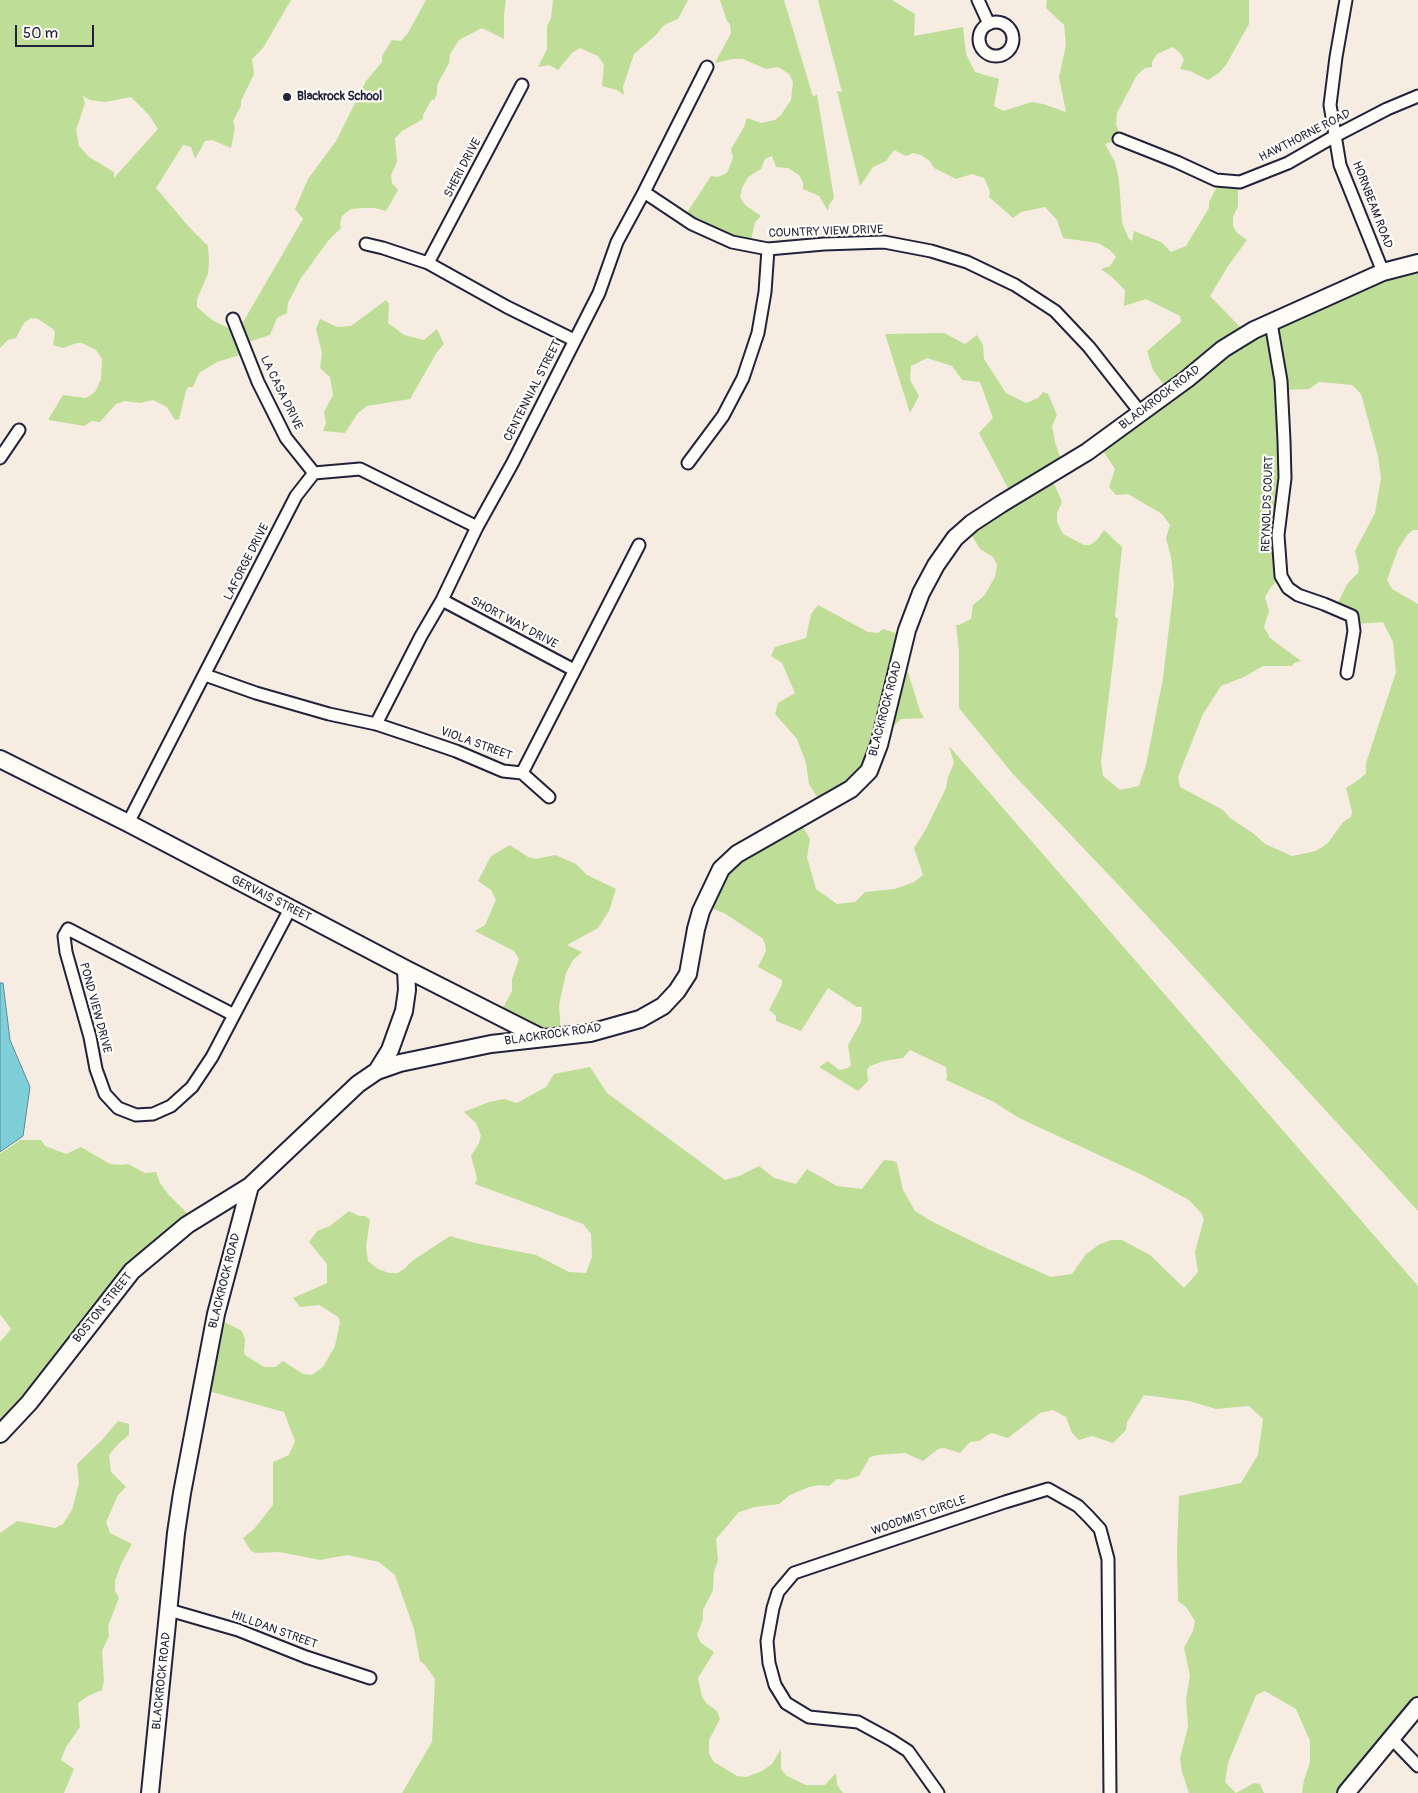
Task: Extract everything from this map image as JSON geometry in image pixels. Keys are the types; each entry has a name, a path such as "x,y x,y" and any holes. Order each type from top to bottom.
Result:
{"street":[{"path":"978,0 989,24"},
{"name":"HORNBEAM ROAD","path":"1346,0 1330,105 1340,165 1383,272"},
{"name":"CENTENNIAL STREET","path":"376,724 420,636 442,600 477,527 512,464 599,293 617,242 707,67"},
{"name":"SHERI DRIVE","path":"428,263 522,85"},
{"name":"HAWTHORNE ROAD","path":"1119,139 1216,180 1240,182 1288,163 1335,136 1418,96"},
{"name":"COUNTRY VIEW DRIVE","path":"644,192 692,224 732,242 768,249 824,244 884,242 931,251 967,262 1015,285 1055,311 1089,347 1140,412"},
{"path":"366,244 428,263 507,308 574,340"},
{"path":"688,463 723,416 743,378 758,333 765,292 768,249"},
{"name":"BLACKROCK ROAD","path":"150,1793 176,1533 216,1314 250,1186 358,1084 377,1071 400,1064 491,1044 590,1033 640,1019 663,1006 677,991 688,974 701,911 721,869 737,854 851,789 869,771 879,745 906,630 936,565 955,538 972,523 1087,452 1187,380 1224,349 1254,330 1383,272 1418,263"},
{"name":"LA CASA DRIVE","path":"233,320 258,382 286,438 314,473"},
{"name":"REYNOLDS COURT","path":"1271,323 1281,381 1286,478 1278,534 1281,576 1288,588 1298,594 1352,616 1354,630 1347,673"},
{"path":"0,458 19,430"},
{"path":"314,473 360,469 477,527"},
{"name":"LAFORGE DRIVE","path":"128,823 296,496 314,473"},
{"name":"VIOLA STREET","path":"204,674 256,693 329,714 376,724 456,751 503,772 522,772 639,545"},
{"name":"SHORT WAY DRIVE","path":"442,600 574,670"},
{"name":"GERVAIS STREET","path":"0,759 128,823 290,909 542,1038"},
{"path":"522,772 550,797"},
{"name":"POND VIEW DRIVE","path":"234,1015 68,929 64,936 68,961 90,1037 96,1069 105,1094 118,1108 136,1115 153,1114 171,1106 192,1087 212,1057 290,909"},
{"path":"377,1071 390,1050 404,1011 407,990 406,969"},
{"name":"BOSTON STREET","path":"0,1434 29,1402 132,1271 187,1225 250,1186"},
{"name":"WOODMIST CIRCLE","path":"938,1793 908,1751 891,1740 858,1722 809,1717 786,1703 775,1685 769,1663 767,1641 778,1592 794,1573 1048,1489 1078,1506 1090,1517 1100,1529 1108,1560 1110,1793"},
{"name":"HILLDAN STREET","path":"169,1610 238,1630 306,1657 370,1678"},
{"path":"1346,1793 1418,1706"},
{"path":"1392,1739 1418,1766"}],"green space":[{"path":"0,0 291,0 263,48 252,59 254,74 233,121 235,128 231,148 212,140 205,141 195,159 191,147 183,145 156,188 208,246 208,274 197,299 197,307 212,320 228,328 239,329 303,219 295,209 308,179 336,141 366,81 382,62 382,56 392,40 401,41 408,33 426,0 506,0 504,39 482,28 459,40 450,54 449,63 437,85 437,94 423,115 423,119 402,131 395,138 397,162 391,175 392,183 398,190 386,211 375,208 351,209 342,216 341,228 328,241 301,278 288,303 287,313 277,318 270,335 245,343 246,353 217,362 199,373 193,387 188,387 186,391 179,419 175,420 167,407 153,400 140,403 125,401 116,404 100,422 92,421 84,426 49,420 63,395 86,398 95,392 101,379 102,359 96,350 82,343 63,348 53,345 55,332 53,329 38,319 31,318 24,323 16,338 8,340 0,348","holes":["83,96 90,100 105,102 131,97 149,115 158,129 114,178 114,172 89,157 79,146 76,130 85,103"]},
{"path":"553,0 688,0 678,19 664,25 657,34 634,54 623,87 624,95 617,90 602,86 604,65 598,56 580,48 572,53 558,70 549,65 538,67 547,49 547,26 551,18"},
{"path":"720,0 784,0 813,97 817,94 834,198 829,205 828,211 819,196 803,189 803,182 799,175 788,168 776,167 772,156 765,159 761,169 748,177 740,197 745,205 761,216 755,222 750,245 684,217 711,176 718,177 727,173 733,158 731,149 747,118 761,123 775,120 781,115 791,100 793,82 789,74 778,67 766,69 743,59 715,63 731,33 730,24 727,21"},
{"path":"818,0 892,0 915,14 914,36 963,27 966,54 975,72 999,79 994,106 1003,111 1032,102 1066,112 1059,77 1066,45 1064,25 1046,8 1047,0 1249,0 1249,24 1226,65 1219,73 1208,80 1190,71 1180,69 1184,60 1181,54 1173,47 1157,54 1152,62 1152,67 1145,68 1137,75 1117,113 1116,124 1121,139 1105,144 1115,162 1119,180 1122,223 1129,239 1132,241 1134,231 1161,242 1171,252 1186,246 1209,208 1209,202 1219,183 1238,182 1238,206 1233,217 1233,226 1237,233 1247,240 1228,266 1210,296 1241,328 1264,329 1418,263 1418,530 1413,530 1408,534 1398,549 1387,580 1392,589 1418,604 1418,1211 1125,892 1013,774 959,708 959,651 956,625 971,619 973,605 984,596 995,577 997,565 993,557 980,549 969,531 1012,496 979,433 993,418 980,382 962,380 952,366 927,358 911,366 910,380 919,396 910,413 885,334 944,333 965,344 977,335 983,345 984,359 1006,393 1026,403 1038,398 1043,392 1048,394 1057,415 1052,426 1063,466 1052,479 1062,502 1057,513 1057,522 1063,534 1084,545 1090,545 1097,540 1104,530 1122,547 1115,617 1118,619 1101,762 1103,776 1120,790 1139,786 1146,765 1163,678 1174,585 1171,557 1166,538 1170,525 1162,514 1128,494 1116,495 1109,487 1115,469 1100,446 1169,392 1153,370 1147,351 1181,322 1180,316 1146,299 1124,306 1125,290 1101,269 1110,266 1116,257 1110,250 1098,243 1063,238 1057,220 1045,207 1021,212 1013,218 989,197 990,191 984,178 972,174 956,179 934,168 930,161 921,155 913,153 906,156 894,150 886,161 873,167 860,186 837,91 842,92","holes":["1319,382 1352,385 1361,394 1378,456 1381,478 1375,513 1355,551 1359,567 1358,573 1347,584 1336,607 1355,624 1383,622 1393,642 1396,672 1366,763 1366,773 1346,788 1352,811 1351,817 1343,822 1328,843 1316,851 1292,856 1265,844 1230,818 1223,810 1180,787 1178,777 1203,714 1221,686 1244,677 1263,666 1292,666 1294,663 1301,661 1270,638 1264,627 1269,611 1265,597 1271,587 1282,576 1279,533 1284,390 1309,389"]},
{"path":"386,300 389,304 388,323 404,335 424,340 437,329 444,344 437,352 410,399 367,406 358,413 345,433 323,431 326,423 324,412 333,395 330,377 320,368 322,353 316,329 320,319 337,327 351,326"},
{"path":"818,605 868,632 878,633 883,629 905,636 902,653 920,711 924,718 901,719 880,739 867,772 822,805 809,784 806,763 797,739 775,714 778,703 795,693 782,663 771,656 775,647 806,638 811,614"},
{"path":"949,746 1418,1286 1418,1707 1346,1793 1302,1793 1310,1762 1310,1741 1296,1709 1265,1691 1256,1695 1228,1763 1225,1782 1236,1793 1189,1793 1182,1772 1180,1758 1188,1727 1186,1700 1190,1675 1184,1648 1193,1631 1195,1621 1186,1607 1178,1601 1179,1496 1241,1483 1258,1455 1263,1419 1249,1406 1216,1409 1189,1401 1144,1395 1127,1422 1126,1430 1113,1443 1092,1436 1079,1440 1072,1433 1066,1417 1053,1410 1040,1413 1008,1438 992,1433 979,1441 970,1442 960,1453 944,1448 938,1449 923,1461 905,1453 870,1457 859,1476 846,1480 837,1479 829,1486 809,1487 790,1495 779,1504 755,1507 739,1512 716,1539 718,1560 714,1572 713,1590 703,1610 703,1619 697,1635 701,1643 714,1652 698,1678 702,1697 707,1704 717,1711 720,1719 709,1740 709,1754 714,1762 737,1776 746,1777 762,1771 772,1764 781,1749 781,1769 787,1776 806,1785 825,1785 836,1773 837,1785 843,1793 402,1793 432,1742 435,1679 420,1661 414,1629 395,1575 379,1562 347,1555 320,1560 279,1552 256,1553 251,1551 243,1538 254,1529 273,1505 273,1462 289,1455 295,1441 284,1412 201,1389 217,1318 242,1331 245,1339 245,1355 264,1367 275,1367 283,1361 303,1374 312,1375 323,1367 335,1346 340,1322 338,1317 319,1305 300,1307 293,1298 327,1283 327,1264 309,1242 317,1231 330,1226 349,1211 359,1216 365,1216 370,1220 366,1247 368,1261 378,1269 389,1273 398,1273 412,1261 450,1236 536,1255 569,1272 586,1273 592,1257 591,1234 583,1224 475,1184 477,1178 471,1156 479,1143 481,1135 476,1123 464,1112 489,1102 504,1099 517,1103 546,1087 554,1074 590,1067 607,1093 725,1180 739,1176 759,1166 774,1178 796,1184 807,1169 837,1186 862,1189 884,1160 894,1161 897,1163 903,1190 915,1211 988,1249 1051,1277 1072,1274 1086,1254 1100,1244 1111,1240 1122,1240 1150,1255 1184,1288 1198,1272 1195,1252 1204,1219 1189,1200 1142,1175 1019,1118 994,1102 946,1080 946,1067 910,1050 903,1058 884,1061 870,1066 867,1070 868,1081 858,1091 819,1067 828,1061 839,1070 848,1068 851,1065 848,1045 861,1022 862,1007 857,1007 828,988 801,1031 776,1021 776,1016 769,1010 782,985 782,980 758,967 766,951 762,938 724,913 702,905 721,869 799,820 810,839 807,857 816,889 837,904 855,902 865,892 895,889 914,882 923,875 914,848 926,829 946,788 954,763"},
{"path":"510,845 528,857 536,859 555,855 576,864 587,875 616,889 609,911 598,928 567,945 582,952 573,960 566,973 559,1005 561,1034 555,1036 500,1014 512,991 512,979 519,959 514,951 475,931 485,925 496,900 491,890 478,881 491,856"},
{"path":"20,1140 41,1140 45,1146 66,1154 81,1147 110,1164 128,1164 145,1173 156,1172 160,1183 168,1194 193,1219 133,1270 0,1434 0,1342 11,1329 0,1314 0,1154"},
{"path":"118,1421 129,1424 129,1435 109,1455 111,1472 126,1487 118,1495 106,1522 110,1533 132,1544 121,1564 115,1581 115,1591 119,1598 108,1626 109,1636 102,1651 104,1681 102,1690 78,1703 80,1727 66,1747 61,1760 74,1769 64,1793 0,1793 0,1533 17,1521 55,1528 63,1524 72,1510 79,1483 77,1464 102,1440"},
{"path":"1254,1783 1260,1784 1264,1793 1236,1793"}],"water":[{"path":"0,983 3,983 10,1040 30,1087 23,1136 0,1152"}],"place":[{"name":"Blackrock School","path":"287,97"}]}
